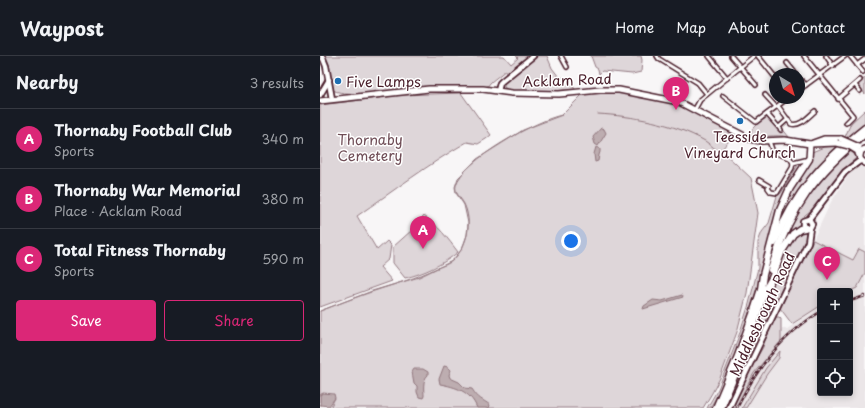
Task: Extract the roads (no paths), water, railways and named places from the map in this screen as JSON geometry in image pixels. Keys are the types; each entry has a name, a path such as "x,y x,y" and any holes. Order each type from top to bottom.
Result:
{"highway":[{"path":"723,408 749,341 777,236 786,217 800,194 824,163 865,128"},
{"path":"716,408 745,339 787,224 818,176 865,134"},
{"path":"763,290 763,275 780,210 790,188 809,159"},
{"path":"763,290 772,278 782,251 790,238 796,231 807,228"},
{"path":"712,408 731,374"}],"main road":[{"path":"322,56 326,66 332,99"},
{"path":"498,91 500,83 533,56"},
{"path":"320,95 329,80"},
{"name":"Acklam Road","path":"320,101 429,89 483,89 523,93 559,94 600,90 619,90 679,102 756,141 785,140 810,144 839,141 849,146 860,155 865,149"},
{"path":"809,159 810,144"},
{"path":"860,155 861,151 865,149"},
{"name":"Middlesbrough Road","path":"729,408 810,236 807,228 803,226 803,221 809,220 845,172 860,155"},
{"name":"Middlesbrough Road","path":"807,228 812,224 809,220"}],"street":[{"path":"561,56 567,67"},
{"path":"657,56 698,83 707,94"},
{"path":"709,56 727,78"},
{"path":"731,56 756,85"},
{"path":"695,109 700,100 754,56"},
{"path":"758,56 769,70"},
{"path":"804,56 852,116 846,123"},
{"path":"826,56 833,66"},
{"path":"806,85 846,56"},
{"path":"850,56 862,72"},
{"path":"857,65 865,59"},
{"path":"787,64 791,68"},
{"path":"838,99 860,80"},
{"path":"855,85 860,91"},
{"path":"765,95 777,106 791,124 794,125 798,124 815,111"},
{"path":"723,96 756,122 780,104"},
{"path":"767,114 780,129 788,120"},
{"path":"770,140 773,152 790,158 793,162"},
{"path":"793,162 809,159"},
{"path":"759,180 769,186 768,188 771,192 777,194 792,168 793,162"}],"waterway":[{"path":"598,114 639,119 680,129 705,141 722,154"},
{"path":"320,311 414,278 451,261 458,255 462,248 468,226 467,211 456,190 456,185 461,175 472,164 502,142 536,124 562,115"}],"railway":[{"path":"853,300 865,296"},
{"path":"737,408 744,394 771,354 794,331 817,314"}],"place":[{"name":"Five Lamps","path":"338,81"},
{"name":"Thornaby War Memorial","path":"676,110"},
{"name":"Teesside Vineyard Church","path":"740,121"},
{"name":"Thornaby Football Club","path":"423,249"},
{"name":"Total Fitness Thornaby","path":"827,280"}],"park label":[{"name":"Thornaby Cemetery","path":"370,148"}]}
